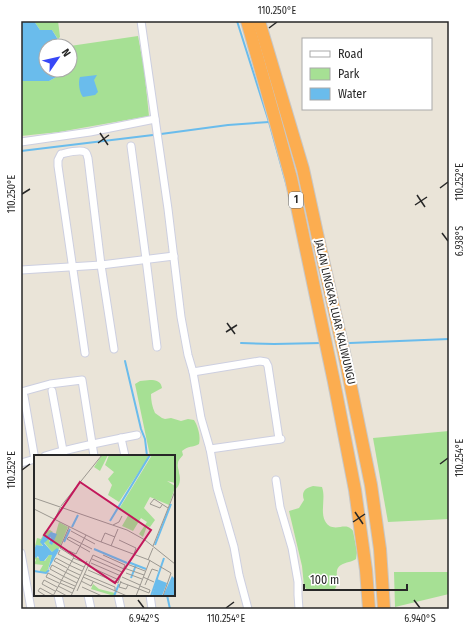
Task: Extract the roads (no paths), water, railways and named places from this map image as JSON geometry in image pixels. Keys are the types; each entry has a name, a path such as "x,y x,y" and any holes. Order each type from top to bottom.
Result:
{"highway":[{"name":"JALAN LINGKAR LUAR KALIWUNGU","path":"247,21 291,178 335,385 355,490 366,570 369,609"},
{"name":"JALAN LINGKAR LUAR KALIWUNGU","path":"259,21 303,169 344,353 371,485 380,549 384,609"}],"street":[{"path":"141,21 174,256 181,317 201,418 210,450 217,488 234,547 248,609"},
{"path":"21,142 90,132 155,119"},
{"path":"131,146 157,346"},
{"path":"85,353 58,166 58,160 61,154 80,151 84,151 88,158 101,265 114,349"},
{"path":"21,270 101,265 174,256"},
{"path":"193,372 260,361 266,362 268,366 280,439 210,450"},
{"path":"34,455 23,394 50,384 82,380 94,455"},
{"path":"52,391 64,453"},
{"path":"51,455 64,453 92,444 137,435"},
{"path":"121,438 125,455"},
{"path":"21,463 34,459"},
{"path":"276,480 280,507 292,548 298,582 300,609"},
{"path":"21,553 31,609"},
{"path":"58,596 61,609"},
{"path":"88,596 91,609"},
{"path":"118,596 121,609"},
{"path":"150,596 152,609"}],"water":[{"path":"34,21 40,30 52,30 57,38 38,38 38,78 54,78 49,81 21,81 21,22"},
{"path":"97,75 94,80 98,92 95,95 83,97 79,87 80,77"}],"waterway":[{"path":"237,21 269,122 288,190"},
{"path":"161,134 228,125 269,122"},
{"path":"21,151 153,135"},
{"path":"350,343 449,339"},
{"path":"241,343 322,343"},
{"path":"125,361 141,429 145,439 147,455"},
{"path":"167,596 170,609"}]}
